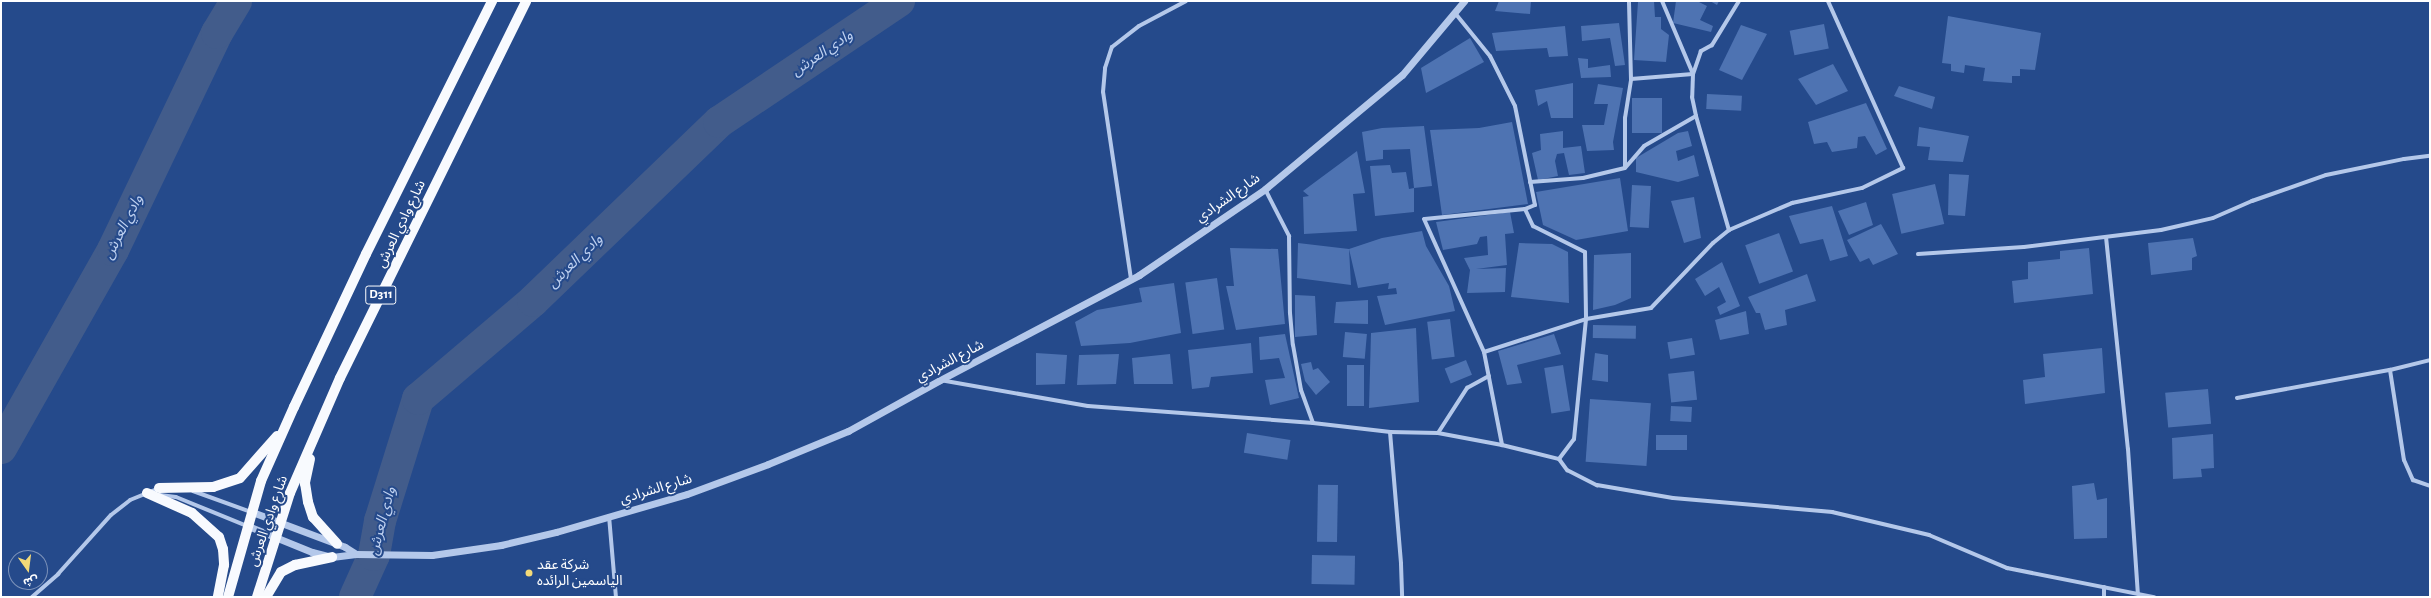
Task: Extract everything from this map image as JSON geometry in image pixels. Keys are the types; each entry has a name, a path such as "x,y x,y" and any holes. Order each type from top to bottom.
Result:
{"main road":[{"name":"شارع وادي العرش","path":"228,597 261,481 366,254 492,1"},
{"name":"شارع وادي العرش","path":"257,597 290,493 344,371 526,1"},
{"path":"159,488 213,487 240,478 260,458 287,423"},
{"path":"316,434 305,483 308,502 312,517 337,544"},
{"path":"147,493 192,513 219,537 224,549 224,565 218,597"},
{"path":"266,597 280,572 295,565 332,557"}],"street":[{"path":"1131,279 1103,92 1105,68 1112,47 1140,26 1186,1"},
{"name":"شارع الشرادي","path":"248,526 312,552 332,557 356,554 432,555 501,545 549,534 687,494 768,464 848,431 940,380 1131,279 1265,190 1402,75 1464,1"},
{"path":"1625,168 1625,118 1632,79 1629,1"},
{"path":"1662,1 1693,74"},
{"path":"1728,230 1696,116 1692,97 1693,74 1701,51 1712,45 1739,1"},
{"path":"1484,352 1586,319 1651,308 1712,243 1728,230 1792,203 1862,188 1903,168 1828,1"},
{"path":"1455,13 1490,56 1515,106 1535,205 1525,209 1424,219 1484,352 1502,445"},
{"path":"1632,79 1693,74"},
{"path":"1530,182 1583,178 1625,168 1644,146 1696,116"},
{"path":"1918,254 2024,247 2161,230 2213,218 2252,201 2326,175 2404,159 2430,156"},
{"path":"1265,190 1289,236 1290,313 1293,345 1301,390 1313,423"},
{"path":"1525,209 1533,226 1585,252 1586,319 1574,439 1559,459"},
{"path":"2106,236 2128,449 2138,594"},
{"path":"2238,398 2390,370 2430,360"},
{"path":"2390,370 2404,460 2413,480 2430,486"},
{"path":"1438,433 1467,388 1489,376"},
{"path":"940,380 1088,406 1313,423 1390,432 1438,433 1502,445 1559,459 1567,470 1597,485 1673,498 1832,512 1928,535 2008,568 2154,597"},
{"path":"1390,432 1401,564 1402,597"},
{"path":"32,597 58,574 111,515 130,500 159,488 189,490 212,496 252,512"},
{"path":"147,493 176,497 248,526"},
{"name":"شارع الشرادي","path":"252,512 280,524 337,544 356,554"},
{"path":"609,516 616,597"},
{"path":"2104,587 2104,597"}],"building":[{"path":"1499,1 1531,1 1530,14 1495,11"},
{"path":"1654,1 1655,17 1661,17 1661,29 1669,35 1666,62 1634,60 1638,2"},
{"path":"1676,1 1697,1 1707,6 1700,20 1713,26 1711,32 1673,23"},
{"path":"1710,1 1719,1 1717,5"},
{"path":"1948,16 2041,33 2035,70 2020,69 2020,76 2012,76 2012,83 1983,81 1985,68 1965,65 1964,73 1951,71 1951,64 1942,63"},
{"path":"1619,23 1625,65 1615,66 1610,38 1582,41 1581,26"},
{"path":"1824,24 1829,49 1794,55 1790,31"},
{"path":"1741,25 1767,34 1742,80 1719,70"},
{"path":"1565,26 1568,56 1549,57 1547,48 1496,51 1492,33"},
{"path":"1470,38 1484,62 1426,93 1421,68"},
{"path":"1578,58 1588,59 1588,68 1610,65 1611,77 1581,78"},
{"path":"1833,64 1848,91 1816,105 1798,79"},
{"path":"1573,83 1573,118 1551,118 1547,101 1538,106 1535,90"},
{"path":"1598,84 1623,88 1613,142 1614,150 1587,151 1582,125 1604,125 1608,104 1594,104"},
{"path":"1899,86 1935,97 1932,109 1894,96"},
{"path":"1707,94 1742,96 1741,111 1706,109"},
{"path":"1632,98 1662,98 1662,133 1632,133"},
{"path":"1866,103 1887,149 1876,155 1865,136 1858,137 1857,148 1832,152 1827,142 1814,144 1808,122"},
{"path":"1512,122 1528,204 1442,215 1430,130 1479,128"},
{"path":"1424,126 1432,186 1414,188 1410,149 1383,150 1383,159 1366,161 1362,132 1382,128"},
{"path":"1919,127 1969,136 1963,162 1928,160 1930,147 1917,146"},
{"path":"1563,131 1563,148 1581,146 1585,173 1569,175 1564,153 1557,154 1555,161 1558,176 1538,180 1532,153 1541,150 1540,134"},
{"path":"1688,131 1692,146 1676,151 1678,161 1694,155 1699,176 1678,182 1636,172 1636,158 1678,133"},
{"path":"1357,151 1365,193 1353,194 1357,231 1304,234 1303,197 1309,196 1303,191"},
{"path":"1390,165 1392,173 1406,172 1409,189 1414,188 1414,212 1375,216 1370,166"},
{"path":"1949,174 1969,175 1965,216 1948,215"},
{"path":"1620,178 1628,231 1576,240 1543,225 1536,192"},
{"path":"1935,184 1944,224 1901,234 1892,194"},
{"path":"1632,185 1651,186 1649,228 1630,227"},
{"path":"1694,197 1701,238 1684,243 1671,201"},
{"path":"1866,202 1873,225 1849,235 1838,211"},
{"path":"1832,206 1848,256 1830,261 1823,239 1800,244 1789,216"},
{"path":"1510,212 1514,233 1505,234 1507,265 1476,269 1506,268 1505,292 1467,293 1470,270 1464,258 1488,255 1487,236 1480,237 1477,244 1443,250 1436,222"},
{"path":"1881,224 1898,254 1873,265 1869,258 1860,262 1847,240"},
{"path":"1422,231 1426,246 1449,286 1455,311 1385,325 1377,296 1397,294 1396,288 1388,289 1389,283 1358,288 1349,249 1382,238"},
{"path":"1779,233 1793,272 1759,284 1745,245"},
{"path":"2193,238 2197,256 2192,258 2192,270 2151,275 2148,243"},
{"path":"1298,243 1349,249 1351,285 1297,278"},
{"path":"1519,243 1552,244 1568,252 1569,303 1511,297"},
{"path":"1230,248 1278,249 1285,324 1236,330 1226,286 1234,286"},
{"path":"2089,248 2093,294 2014,303 2012,281 2028,279 2028,262 2060,259 2060,251"},
{"path":"1631,253 1631,298 1615,305 1593,310 1594,255"},
{"path":"1722,262 1740,306 1720,315 1717,307 1726,302 1719,287 1705,296 1695,279"},
{"path":"1807,274 1816,301 1785,310 1787,325 1765,330 1760,313 1756,313 1748,297"},
{"path":"1217,278 1224,329 1193,334 1185,282"},
{"path":"1174,283 1181,333 1130,343 1081,346 1075,322 1097,310 1142,302 1139,288"},
{"path":"1295,295 1315,296 1317,335 1295,337"},
{"path":"1368,300 1368,324 1334,323 1336,302"},
{"path":"1746,311 1749,334 1720,340 1715,320"},
{"path":"1450,319 1455,357 1432,360 1427,322"},
{"path":"1593,325 1636,326 1636,339 1593,338"},
{"path":"1416,328 1419,402 1369,408 1371,333"},
{"path":"1345,332 1367,334 1365,359 1343,357"},
{"path":"1285,334 1299,398 1270,405 1265,380 1285,378 1279,358 1260,360 1259,337"},
{"path":"1554,334 1561,354 1517,365 1522,383 1507,385 1498,351"},
{"path":"1692,338 1695,355 1670,359 1667,342"},
{"path":"1251,343 1253,373 1211,377 1209,387 1192,389 1188,350"},
{"path":"2102,348 2105,393 2025,404 2023,380 2045,377 2043,354"},
{"path":"1036,353 1067,355 1065,384 1036,385"},
{"path":"1595,353 1608,355 1608,382 1592,380"},
{"path":"1119,354 1116,384 1077,385 1079,355"},
{"path":"1170,354 1173,384 1134,384 1132,358"},
{"path":"1466,360 1472,375 1451,383 1445,369"},
{"path":"1311,362 1313,370 1318,368 1330,382 1316,395 1305,381 1301,364"},
{"path":"1347,365 1364,365 1364,406 1347,406"},
{"path":"1563,365 1570,410 1551,413 1544,368"},
{"path":"1694,371 1697,400 1671,403 1668,374"},
{"path":"2208,389 2211,424 2168,428 2165,393"},
{"path":"1590,399 1651,403 1646,466 1586,462"},
{"path":"1671,406 1692,407 1691,422 1670,421"},
{"path":"1247,433 1290,440 1287,460 1244,453"},
{"path":"2213,434 2214,468 2201,469 2202,477 2173,479 2172,438"},
{"path":"1656,435 1687,435 1687,450 1656,450"},
{"path":"2094,483 2097,500 2107,498 2107,538 2074,539 2072,486"},
{"path":"1318,485 1338,485 1337,542 1317,542"},
{"path":"1312,555 1355,556 1354,585 1311,584"}],"waterway":[{"name":"وادي العرش","path":"1,448 113,250 217,33 236,1"},
{"name":"وادي العرش","path":"355,597 374,555 380,521 418,399 533,301 719,122 899,1"}],"place":[{"name":"شرکة عقد الیاسمین الرائدہ","path":"529,573"}]}
